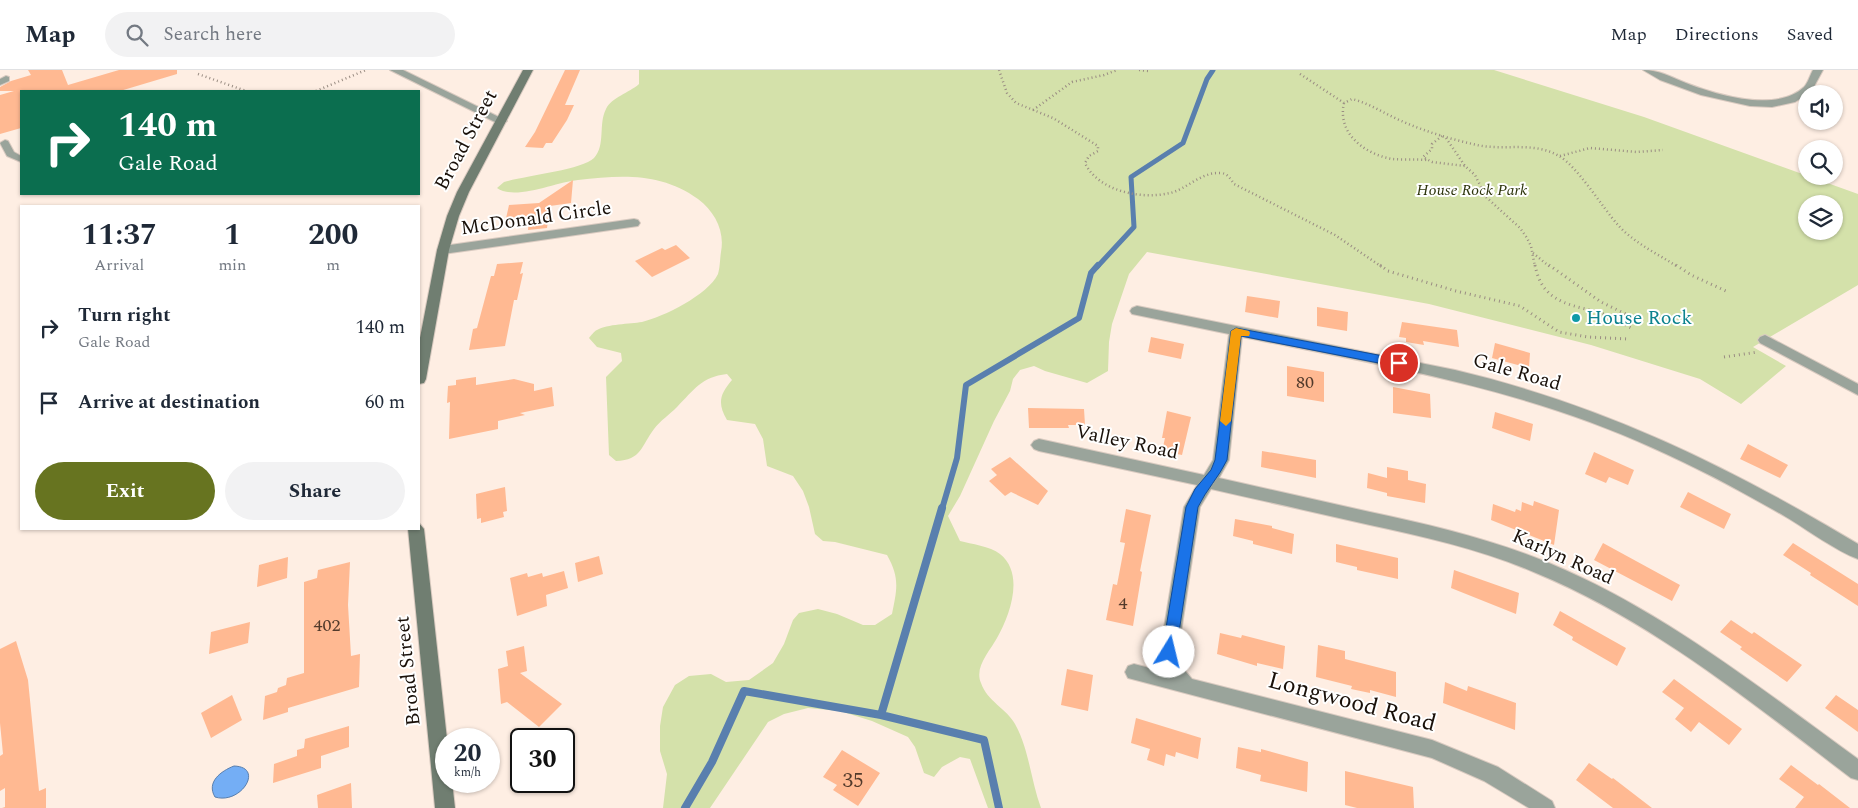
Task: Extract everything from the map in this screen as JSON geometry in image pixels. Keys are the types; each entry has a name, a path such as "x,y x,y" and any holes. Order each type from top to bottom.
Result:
{"main road":[{"name":"Broad Street","path":"420,374 443,250 457,204 528,70"},
{"name":"Broad Street","path":"416,530 445,808"}],"street":[{"path":"395,70 501,121"},
{"path":"1648,70 1701,93 1745,102 1766,103 1784,101 1799,96 1808,89 1818,70"},
{"name":"McDonald Circle","path":"443,250 634,223"},
{"name":"Gale Road","path":"1137,311 1485,382 1578,411 1625,430 1742,484 1858,552"},
{"path":"1184,684 1173,670 1169,652 1192,507 1206,481 1215,473 1221,460 1236,331"},
{"path":"1765,340 1858,390"},
{"name":"Valley Road","path":"1039,445 1206,481"},
{"name":"Karlyn Road","path":"1206,481 1435,533 1521,559 1569,580 1616,604 1667,635 1726,675 1858,771"},
{"name":"Longwood Road","path":"1134,672 1432,748 1462,759 1496,776 1546,808"}],"lane":[{"path":"5,143 10,154 20,159"}],"path":[{"path":"318,90 366,70"},
{"path":"999,70 1007,93 1016,102 1053,118 1098,146 1098,151 1089,156 1085,163 1087,170 1104,184 1126,192 1152,195 1172,193 1207,175 1227,174 1232,178 1234,184 1335,235 1388,271 1456,291 1520,306 1559,332 1588,337 1628,339"},
{"path":"1033,110 1044,104 1072,81 1099,78 1117,70"},
{"path":"1139,70 1149,71"},
{"path":"198,74 243,90"},
{"path":"1300,74 1344,103"},
{"path":"1465,166 1427,160 1397,159 1371,153 1352,138 1345,128 1341,112 1344,103 1352,99 1360,100 1400,120 1446,138 1480,146 1505,148 1538,146 1560,156 1584,181 1601,206 1620,227 1640,243 1691,275 1726,291"},
{"path":"1427,160 1423,156 1432,149 1432,144 1442,136"},
{"path":"1446,138 1465,166 1475,175 1486,197 1520,228 1527,238 1533,253 1537,278 1557,299 1567,305 1609,316 1634,329"},
{"path":"1560,156 1588,148 1657,152 1663,150"},
{"path":"1533,253 1570,282 1601,302 1638,320"},
{"path":"1724,357 1783,350"}],"green space":[{"name":"House Rock Park","path":"639,70 1494,70 1644,117 1798,172 1798,185 1833,185 1858,194 1858,285 1753,347 1786,366 1741,404 1700,379 1591,345 1429,304 1147,252 1129,274 1112,324 1108,371 1087,383 1034,366 1020,370 1013,379 1010,391 994,421 960,496 948,516 960,541 996,551 1008,562 1012,572 1013,595 1010,607 1002,629 981,665 979,677 988,695 1007,714 1020,734 1041,808 988,808 970,759 960,757 942,767 934,777 924,773 915,747 908,737 872,721 840,711 808,708 784,714 768,722 710,808 663,808 667,774 660,751 660,726 663,707 675,685 689,676 711,674 726,682 749,680 773,663 784,644 793,620 799,613 818,609 837,614 863,625 875,625 892,614 896,577 887,555 835,542 823,541 815,534 803,491 793,476 767,466 763,439 755,424 727,420 722,409 721,399 732,380 727,374 704,381 693,390 656,426 636,455 625,460 616,461 609,455 606,377 622,361 621,353 597,347 589,338 595,331 601,328 642,322 661,315 684,304 705,290 718,274 722,244 720,229 714,216 698,199 684,190 655,180 625,177 594,178 569,181 536,190 514,193 497,188 504,182 578,166 594,158 600,147 602,121 606,109 612,101 639,84"}],"water":[{"path":"234,766 243,768 248,772 246,785 233,796 225,798 215,797 212,787 216,778"}],"building":[{"path":"28,70 62,70 68,85 119,70 177,70 177,74 123,90 20,90 20,128 0,134 0,95 14,91 0,91 0,87 11,81 31,75"},
{"path":"565,70 580,70 565,105 574,105 567,120 552,143 546,143 543,148 525,147 535,132"},
{"path":"573,180 571,203 550,206 547,228 528,230 529,221 505,223 509,205 539,203"},
{"path":"676,245 690,258 652,277 635,261 662,248 665,250"},
{"path":"523,262 520,274 523,273 517,300 514,300 505,346 469,350 473,329 477,328 491,276 494,276 497,264"},
{"path":"1247,296 1280,301 1278,318 1245,312"},
{"path":"1317,307 1348,312 1347,331 1317,326"},
{"path":"1402,322 1457,330 1459,347 1423,341 1424,345 1406,342 1406,338 1399,337"},
{"path":"1151,337 1184,344 1181,359 1148,352"},
{"path":"1495,343 1530,353 1529,368 1492,358"},
{"path":"1287,366 1324,372 1324,402 1287,396"},
{"path":"476,377 476,385 514,379 534,384 534,391 552,387 554,406 520,413 525,415 498,421 498,429 449,439 450,402 447,403 448,386 456,385 456,380"},
{"path":"1393,387 1430,394 1431,418 1393,413"},
{"path":"1028,408 1084,409 1085,425 1068,425 1069,428 1029,428"},
{"path":"1167,411 1191,417 1182,455 1162,451 1165,438 1162,438"},
{"path":"1495,412 1533,424 1530,441 1492,428"},
{"path":"1748,444 1788,465 1780,478 1740,459"},
{"path":"1262,451 1316,460 1316,478 1261,467"},
{"path":"1594,452 1634,470 1628,485 1609,477 1606,483 1585,474"},
{"path":"1010,457 1048,491 1038,505 1011,492 1005,496 989,481 997,475 991,469"},
{"path":"1387,467 1408,471 1408,480 1426,484 1425,503 1387,496 1387,493 1367,488 1368,473 1387,478"},
{"path":"505,487 507,511 503,512 504,517 481,523 481,518 477,519 476,494"},
{"path":"1688,492 1731,514 1724,529 1680,507"},
{"path":"1534,501 1559,510 1554,545 1491,520 1493,504 1515,512 1516,509 1521,511 1522,502 1533,506"},
{"path":"1126,509 1151,515 1140,571 1142,572 1133,626 1106,620 1113,584 1117,585 1125,543 1120,542"},
{"path":"1235,519 1272,526 1272,528 1294,534 1292,554 1253,544 1253,541 1233,536"},
{"path":"1603,543 1680,585 1672,601 1594,560"},
{"path":"1793,543 1858,584 1858,606 1783,555"},
{"path":"1336,544 1398,558 1398,579 1357,570 1357,567 1336,562"},
{"path":"599,556 603,574 578,582 575,563"},
{"path":"288,557 287,578 257,587 259,565"},
{"path":"350,562 348,605 351,656 360,654 359,687 288,708 288,712 263,720 265,696 277,692 278,688 286,685 287,678 304,673 304,582 317,578 318,570"},
{"path":"1454,570 1519,593 1516,614 1451,588"},
{"path":"564,571 568,588 546,595 547,606 517,616 510,578 527,573 528,577 542,573 543,577"},
{"path":"1560,611 1626,648 1617,666 1572,640 1573,637 1553,625"},
{"path":"1731,620 1752,634 1754,632 1802,665 1787,682 1740,649 1742,647 1720,632"},
{"path":"250,622 248,643 209,654 211,632"},
{"path":"1220,633 1241,638 1242,635 1285,646 1283,669 1257,663 1257,666 1217,654"},
{"path":"16,641 28,680 39,791 46,788 46,808 2,808 5,807 5,788 0,791 0,756 3,754 0,723 0,649"},
{"path":"1318,645 1345,651 1345,659 1396,672 1396,697 1370,690 1370,693 1351,689 1352,686 1316,677"},
{"path":"524,646 527,671 520,673 562,704 539,727 507,702 501,704 498,669 508,666 506,651"},
{"path":"1067,669 1093,675 1088,711 1061,705"},
{"path":"1674,679 1742,729 1729,745 1699,722 1691,732 1675,719 1684,708 1662,692"},
{"path":"1445,682 1467,691 1468,686 1516,703 1515,730 1443,703"},
{"path":"232,695 242,720 211,738 201,713"},
{"path":"1836,695 1858,710 1858,732 1825,708"},
{"path":"1136,718 1201,738 1198,759 1176,752 1175,757 1166,754 1164,766 1147,760 1150,749 1131,743"},
{"path":"349,726 349,747 321,756 321,768 273,783 274,764 297,756 297,750 304,748 305,739"},
{"path":"1238,747 1261,752 1261,749 1308,762 1307,792 1260,781 1261,775 1236,768"},
{"path":"842,750 880,773 858,806 833,790 837,785 823,777"},
{"path":"1589,763 1613,778 1652,808 1613,808 1576,780"},
{"path":"1791,765 1850,808 1795,808 1804,797 1779,779"},
{"path":"1345,771 1413,787 1414,808 1357,808 1345,805"},
{"path":"351,783 352,808 318,808 317,795"}],"waterway":[{"path":"1097,267 1134,227 1131,177 1183,143 1207,79 1213,70"},
{"path":"942,509 957,458 966,385 1079,318 1091,273 1098,265"},
{"path":"881,715 942,508"},
{"path":"685,808 712,762 744,691 881,715"},
{"path":"881,715 984,740 999,808"}],"slow traffic":[{"path":"1226,421 1236,331 1245,333"}],"place":[{"name":"House Rock","path":"1576,318"}],"route":[{"path":"1169,652 1192,507 1199,492 1206,481 1215,473 1221,460 1236,331 1399,363"}]}
